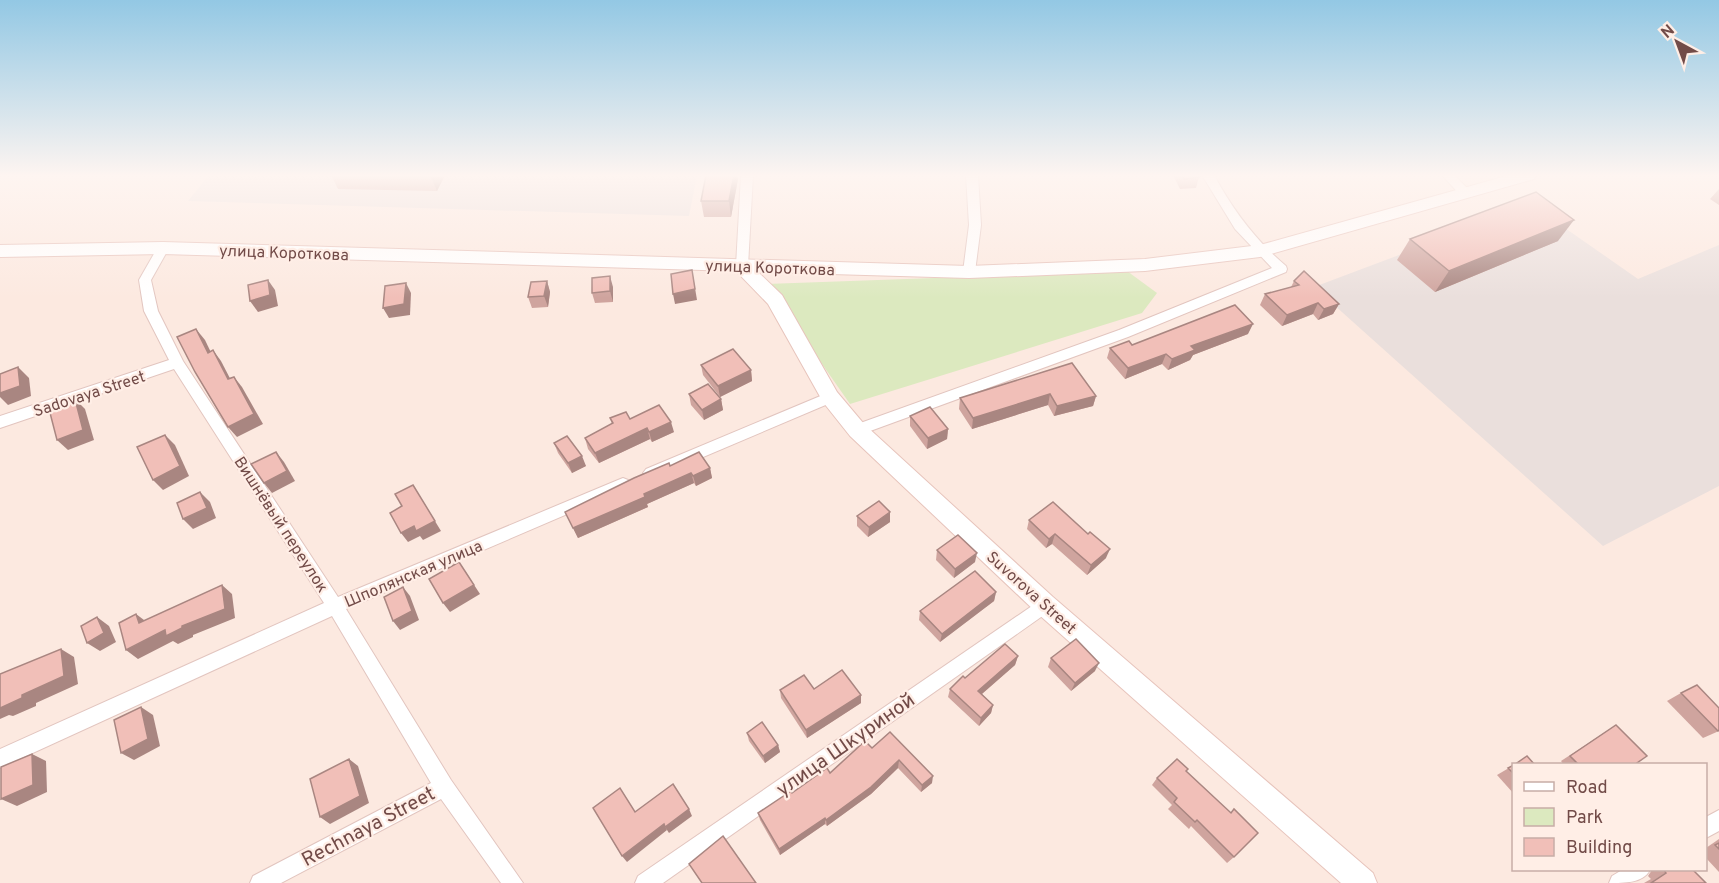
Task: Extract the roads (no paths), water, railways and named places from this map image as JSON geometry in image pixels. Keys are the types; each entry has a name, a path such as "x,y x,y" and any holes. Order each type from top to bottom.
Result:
{"street":[{"path":"742,266 745,216"},
{"path":"969,272 974,216"},
{"path":"857,430 1101,342 1200,304 1281,269 1260,252 1230,216"},
{"name":"улица Короткова","path":"0,252 163,248 969,272 1145,266 1260,252 1387,216"},
{"name":"Вишнёвый переулок","path":"163,248 145,280 151,311 177,363 335,606 444,787 513,883"},
{"name":"Suvorova Street","path":"742,266 775,300 830,397 857,430 1045,605 1363,883"},
{"name":"Sadovaya Street","path":"0,422 177,363"},
{"name":"Шполянская улица","path":"0,759 335,606 830,397"},
{"name":"улица Шкуриной","path":"645,883 1045,605"},
{"name":"Rechnaya Street","path":"260,883 444,787"},
{"path":"1619,883 1639,871"}]}
